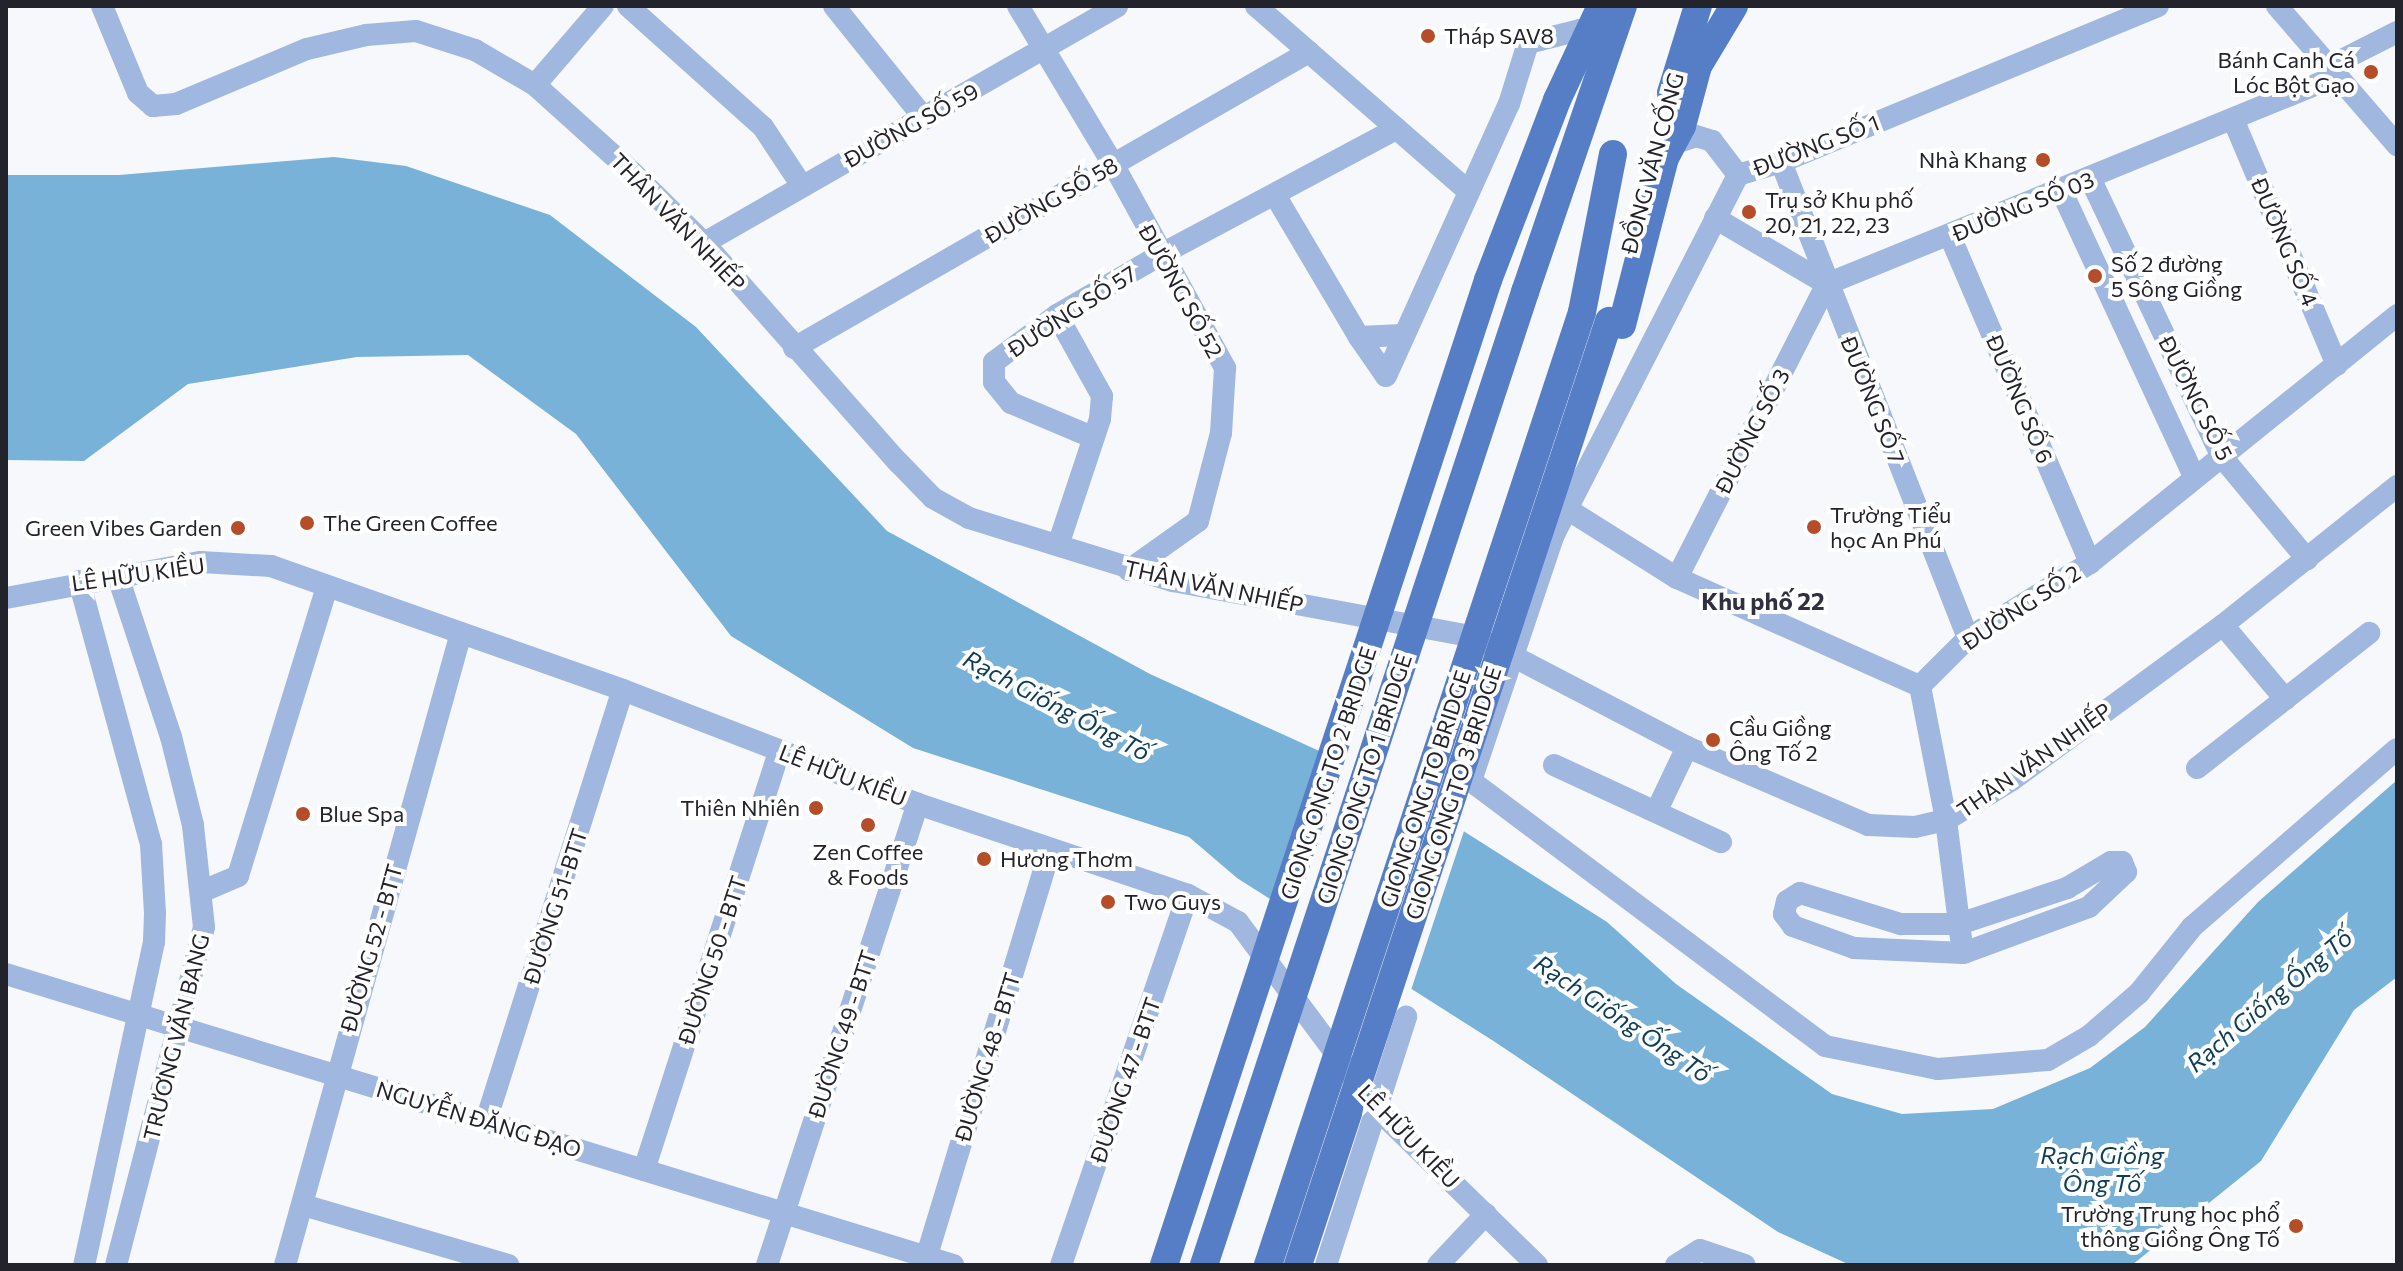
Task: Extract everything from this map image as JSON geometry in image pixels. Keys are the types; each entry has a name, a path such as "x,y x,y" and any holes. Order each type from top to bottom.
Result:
{"main road":[{"path":"1589,35 1601,6"},
{"name":"GIONG ONG TO 1 BRIDGE","path":"1204,1265 1525,292 1623,6"},
{"path":"1693,18 1706,6"},
{"name":"ĐỒNG VĂN CỐNG","path":"1616,323 1698,66 1734,6"},
{"name":"ĐỒNG VĂN CỐNG","path":"1616,323 1693,18"},
{"name":"GIONG ONG TO 2 BRIDGE","path":"1164,1265 1488,280 1557,100 1589,35"},
{"name":"ĐỒNG VĂN CỐNG","path":"1582,312 1612,156"},
{"name":"GIONG ONG TO BRIDGE","path":"1268,1265 1582,312"},
{"name":"GIONG ONG TO 3 BRIDGE","path":"1298,1265 1616,323"},
{"name":"GIONG ONG TO 3 BRIDGE","path":"1312,1265 1616,323"}],"street":[{"name":"THÂN VĂN NHIẾP","path":"102,6 138,93 153,106 176,104 307,49 366,35 416,31 475,50 535,85 704,243 794,348 933,498 969,518 1129,570 1476,637 1513,660 1687,747 1868,825 1915,827 1946,820 2012,780 2223,625 2397,486"},
{"path":"535,85 603,6"},
{"path":"628,6 763,127 802,186"},
{"path":"834,6 925,119"},
{"name":"ĐƯỜNG SỐ 52","path":"1018,6 1047,48 1225,368 1225,401 1198,521 1129,570"},
{"name":"ĐƯỜNG SỐ 59","path":"704,243 925,119 1117,6"},
{"path":"1256,6 1468,191"},
{"name":"ĐƯỜNG SỐ 1","path":"2158,6 1781,162 1738,175 1584,470 1567,509 1471,781 1825,1046 1938,1069 2048,1060 2089,1036 2139,993 2192,927 2397,749"},
{"path":"2277,6 2397,145"},
{"path":"1275,195 1359,337 1386,376 1509,104 1528,43 1580,30 1589,35"},
{"name":"ĐƯỜNG SỐ 03","path":"1827,284 2233,119 2334,71 2397,32"},
{"name":"ĐƯỜNG SỐ 58","path":"794,348 1309,52"},
{"name":"ĐƯỜNG SỐ 4","path":"2233,119 2337,365"},
{"name":"ĐƯỜNG SỐ 57","path":"1092,437 1011,403 994,382 994,362 1057,315 1160,255 1396,129"},
{"path":"1677,135 1712,141 1738,175"},
{"name":"ĐƯỜNG SỐ 7","path":"1781,162 1968,638"},
{"name":"ĐƯỜNG SỐ 5","path":"2090,178 2222,457 2307,559"},
{"path":"2061,190 2194,476"},
{"path":"1715,218 1827,284"},
{"name":"ĐƯỜNG SỐ 6","path":"1950,236 2090,563"},
{"name":"ĐƯỜNG SỐ 3","path":"1677,578 1827,284"},
{"path":"1057,315 1102,396 1058,545"},
{"name":"ĐƯỜNG SỐ 2","path":"1920,686 1968,638 2090,563 2397,315"},
{"path":"1359,337 1402,335"},
{"path":"1567,509 1677,578 1920,686 1946,820 1963,953"},
{"name":"LÊ HỮU KIỀU","path":"6,598 79,581 201,562 271,566 623,690 918,804 1188,895 1238,922 1376,1108 1537,1265"},
{"name":"TRƯƠNG VĂN BANG","path":"116,1265 181,1028 204,927 203,891 171,737 118,577"},
{"name":"TRƯƠNG VĂN BANG","path":"79,581 151,844 154,942 84,1265"},
{"path":"203,891 238,876 327,586"},
{"path":"2223,625 2285,699"},
{"name":"ĐƯỜNG 52 - BTT","path":"285,1265 335,1075 461,633"},
{"path":"2197,768 2369,633"},
{"name":"ĐƯỜNG 51-BTT","path":"486,1121 623,690"},
{"path":"1657,810 1687,747"},
{"name":"ĐƯỜNG 50 - BTT","path":"644,1170 779,751"},
{"path":"1554,765 1721,842"},
{"name":"ĐƯỜNG 49 - BTT","path":"767,1265 918,804"},
{"name":"ĐƯỜNG 48 - BTT","path":"925,1261 1050,850"},
{"path":"2111,862 2122,862 2126,872 2089,907 1963,953 1854,948 1793,926 1784,914 1787,901 1800,893 1901,924 1959,924 2067,888 2111,862"},
{"name":"ĐƯỜNG 47 - BTT","path":"1061,1265 1188,895"},
{"name":"NGUYỄN ĐĂNG ĐẠO","path":"6,974 782,1212 925,1261 953,1265"},
{"path":"1326,1265 1406,1017"},
{"path":"303,1205 437,1256 508,1265"},
{"path":"1438,1265 1486,1214"},
{"path":"1676,1265 1700,1250 1745,1265"}],"water":[{"path":"334,157 406,166 550,215 696,327 887,531 1150,674 1383,780 1607,922 1676,984 1832,1094 1902,1114 1993,1109 2090,1068 2145,1027 2258,902 2397,780 2397,977 2354,1010 2261,1161 2132,1265 1850,1265 1778,1232 1495,1042 1237,878 1189,837 913,748 731,636 576,434 468,355 357,357 188,384 84,461 6,460 6,175 119,175"}],"pier":[{"path":"1321,744 1385,777 1465,828 1410,993 1270,903"}],"place":[{"name":"Tháp SAV8","path":"1428,36"},
{"name":"Bánh Canh Cá Lóc Bột Gạo","path":"2371,72"},
{"name":"Nhà Khang","path":"2043,160"},
{"name":"Trụ sở Khu phố 20, 21, 22, 23","path":"1749,212"},
{"name":"Số 2 đường 5 Sông Giồng","path":"2095,276"},
{"name":"The Green Coffee","path":"307,523"},
{"name":"Trường Tiểu học An Phú","path":"1814,527"},
{"name":"Green Vibes Garden","path":"238,528"},
{"name":"Cầu Giồng Ông Tố 2","path":"1713,740"},
{"name":"Thiên Nhiên","path":"816,808"},
{"name":"Blue Spa","path":"303,814"},
{"name":"Zen Coffee & Foods","path":"868,825"},
{"name":"Hương Thơm","path":"984,859"},
{"name":"Two Guys","path":"1108,902"},
{"name":"Trường Trung học phổ thông Giồng Ông Tố","path":"2296,1226"}],"district":[{"name":"Khu phố 22","path":"1763,601"}],"water label":[{"name":"Rạch Giống Ống Tố","path":"1057,705"},
{"name":"Rạch Giống Ống Tố","path":"2269,1000"},
{"name":"Rạch Giống Ống Tố","path":"1623,1018"},
{"name":"Rạch Giồng Ông Tố","path":"2102,1169"}]}
